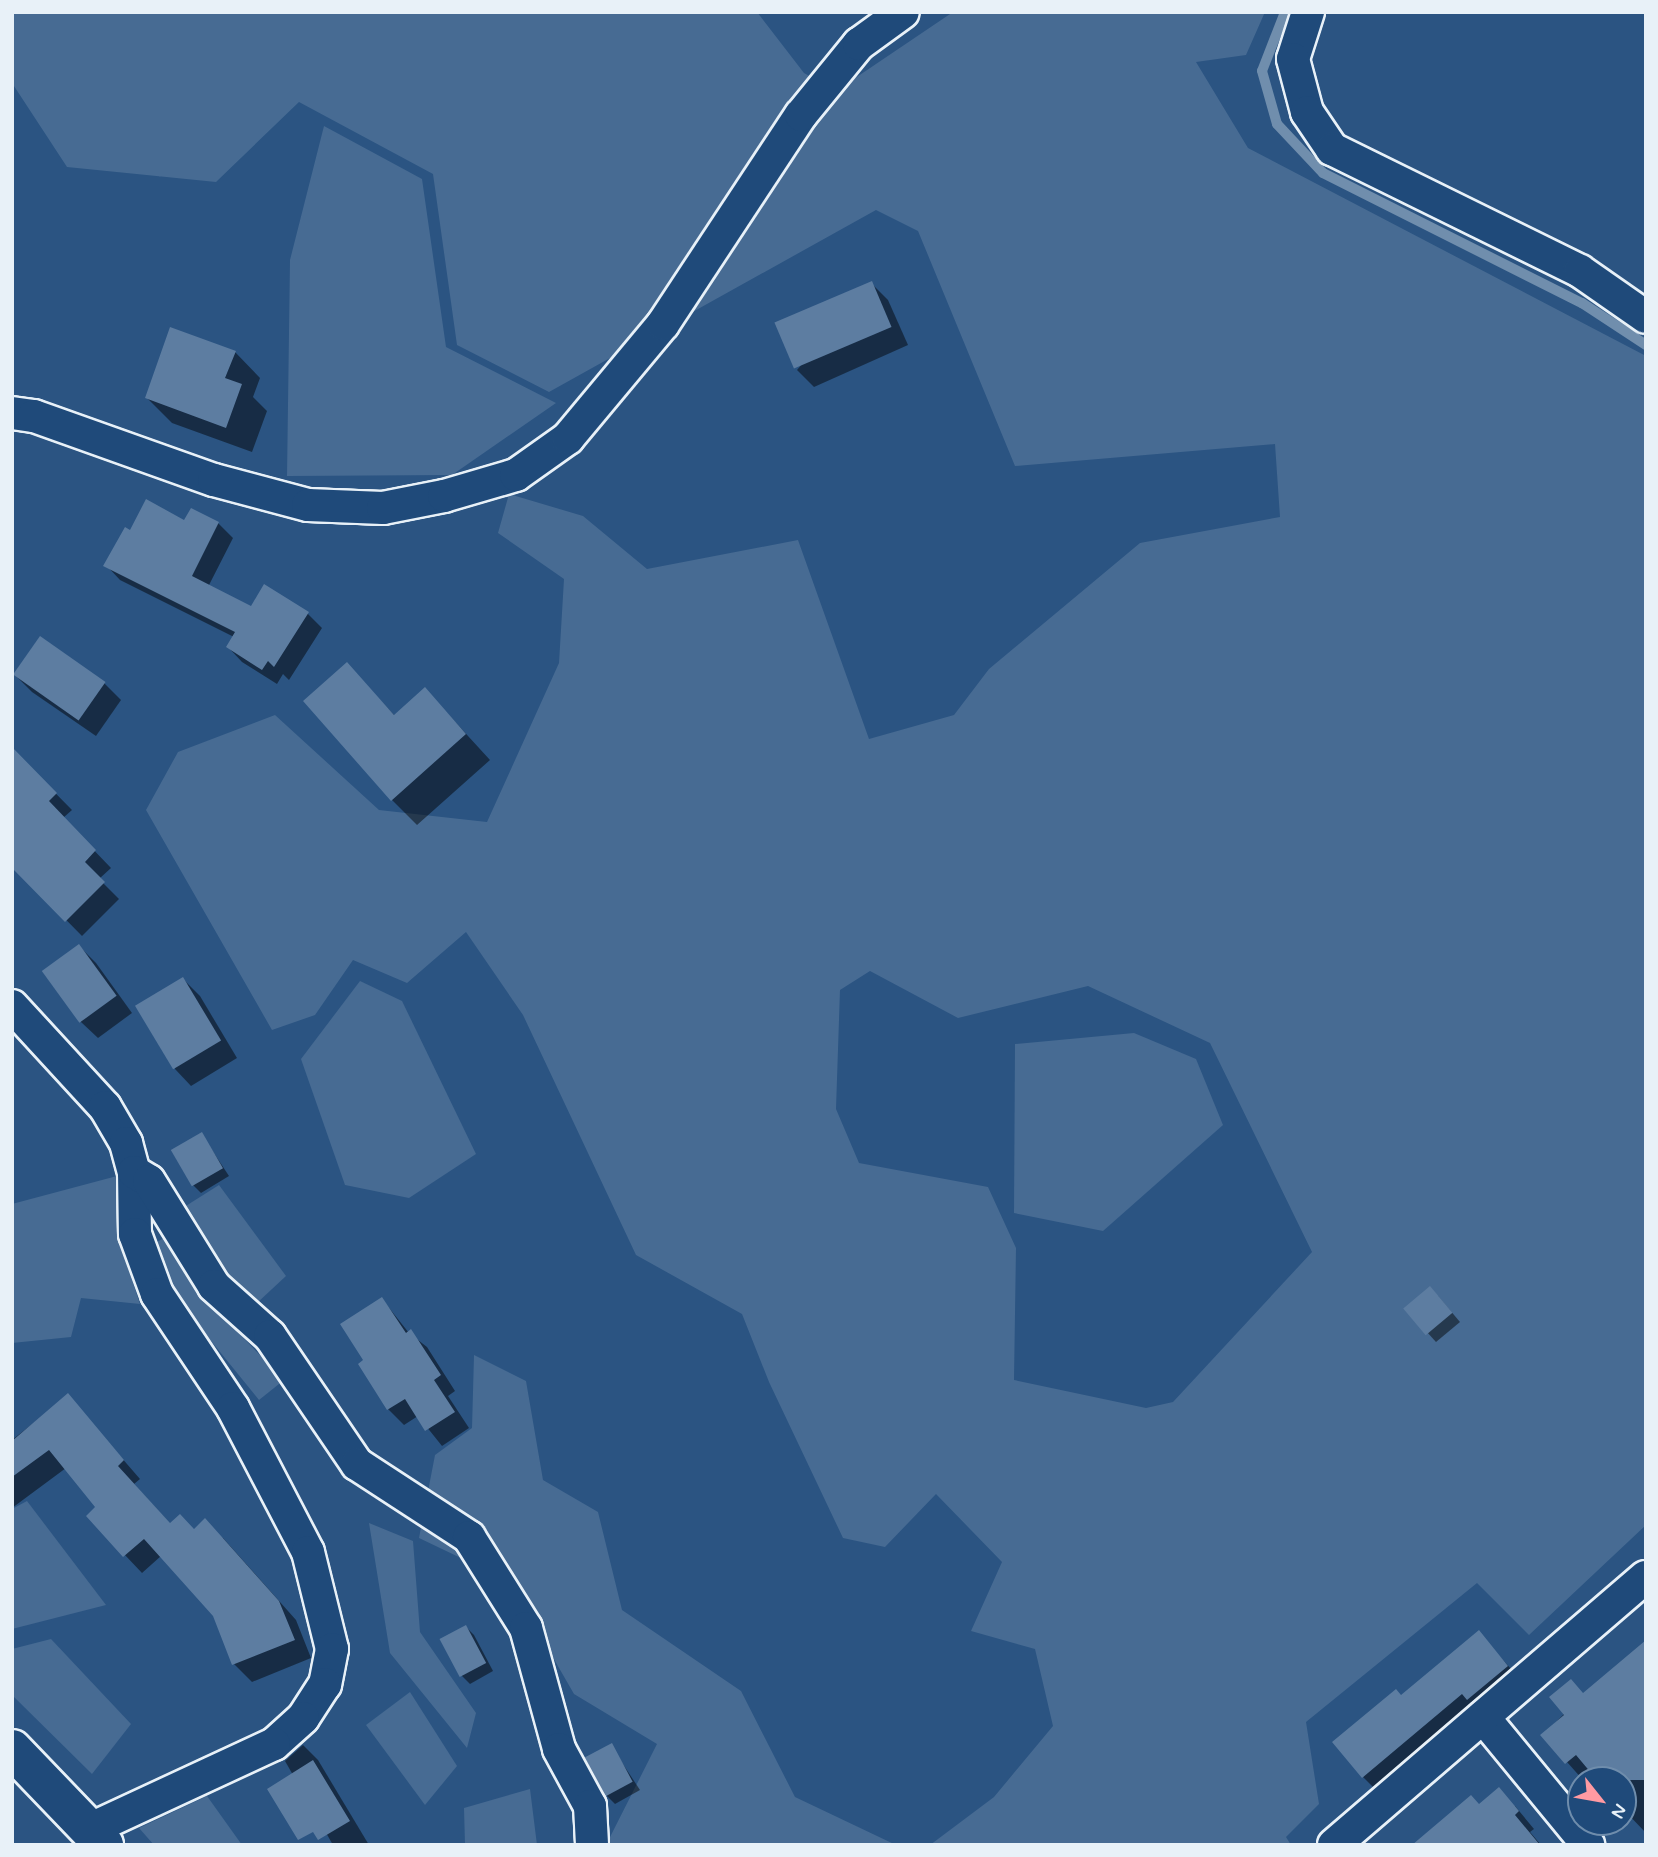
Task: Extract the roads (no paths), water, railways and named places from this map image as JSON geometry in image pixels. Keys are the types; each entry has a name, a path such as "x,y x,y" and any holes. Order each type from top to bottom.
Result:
{"main road":[{"path":"12,1749 97,1837"}],"street":[{"path":"12,412 34,416 214,481 308,505 383,508 444,496 516,475 568,438 663,324 801,115 859,44 903,12"},
{"path":"1308,12 1293,59 1307,112 1332,149 1580,271 1646,317"},
{"path":"12,1006 105,1107 126,1143 134,1172 135,1234 157,1294 233,1408 308,1552 332,1649 325,1685 303,1718 274,1744 97,1837"},
{"path":"134,1172 149,1181 214,1286 270,1336 358,1464 469,1537 526,1628 559,1749 590,1806 592,1845"},
{"path":"1335,1845 1483,1717 1643,1586"},
{"path":"1483,1717 1588,1845"}],"waterway":[{"path":"1285,12 1262,71 1277,124 1323,173 1582,303 1646,345"}]}
